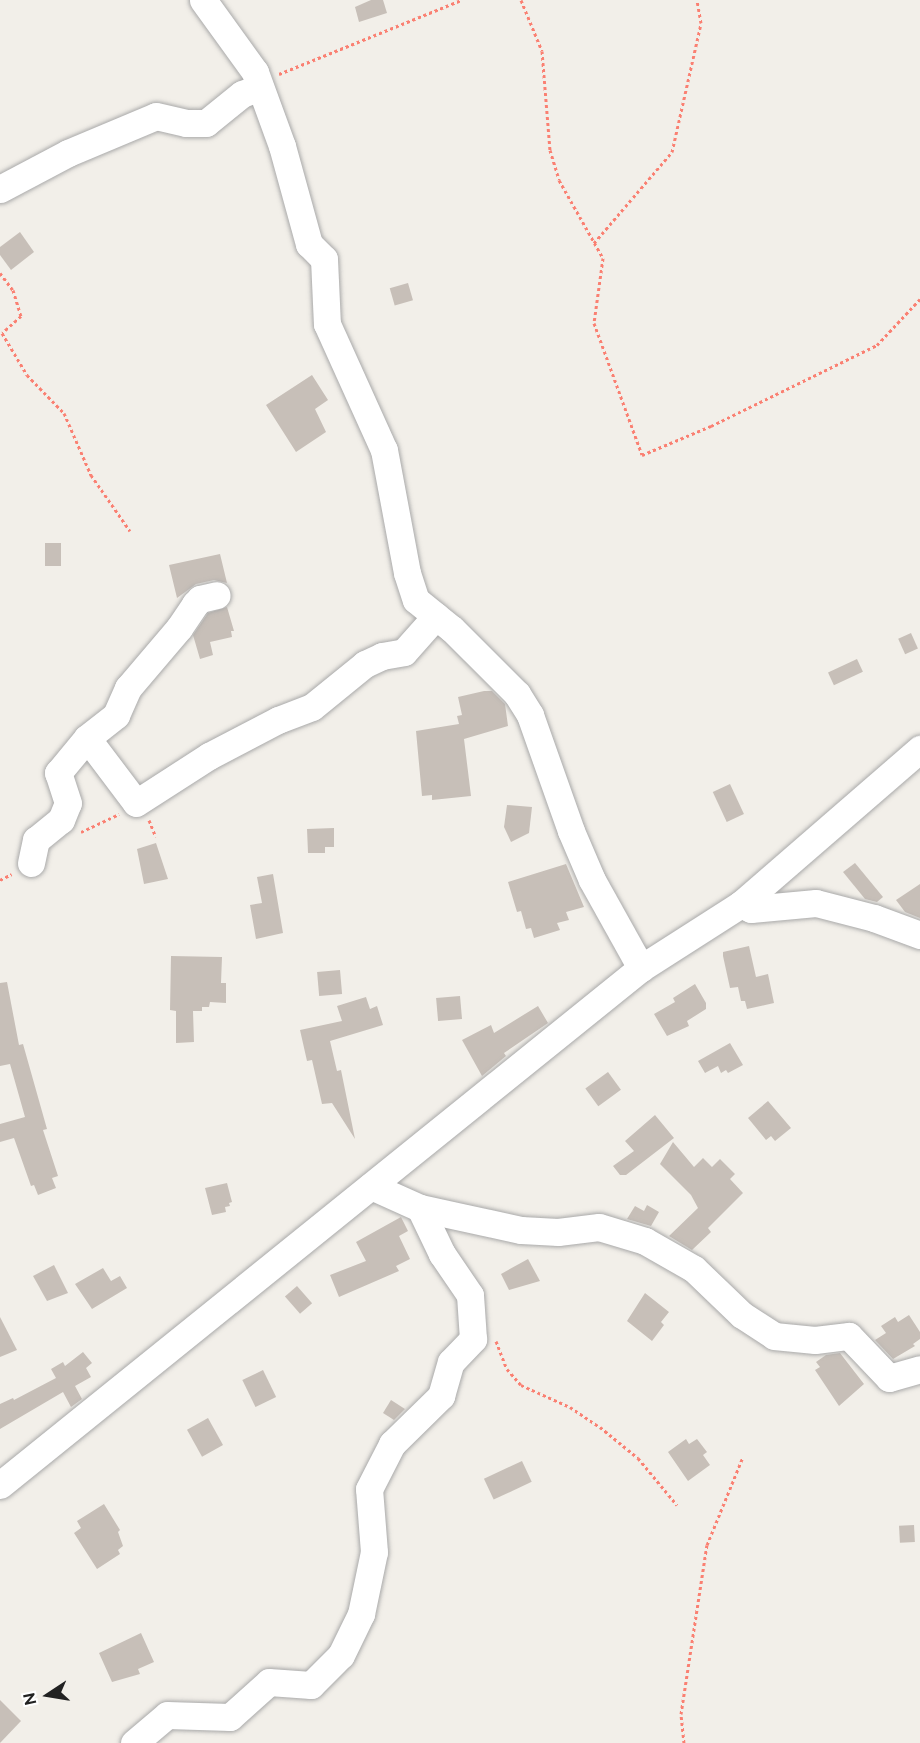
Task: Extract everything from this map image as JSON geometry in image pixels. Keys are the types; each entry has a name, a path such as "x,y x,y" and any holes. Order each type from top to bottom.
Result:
{"street":[{"path":"204,0 255,72 282,146 309,244 324,259 327,324 384,450 407,573 416,600 518,694 530,715 571,831 592,880 641,968"},
{"path":"0,189 68,153 156,116 186,123 207,123 242,94 260,87"},
{"path":"31,863 36,840 61,820 66,809 68,796 59,782 58,773 87,738 116,715 128,688 179,628 195,604 200,599 217,595"},
{"path":"87,738 136,803 209,756 278,720 312,707 365,664 382,656 404,652 436,616"},
{"path":"0,1485 641,968 741,904 920,749"},
{"path":"741,904 751,909 816,903 874,918 920,935"},
{"path":"371,1186 420,1208 521,1230 558,1232 599,1227 645,1241 694,1269 742,1314 774,1336 815,1340 849,1336 889,1378 920,1369"},
{"path":"134,1743 167,1715 230,1717 269,1682 311,1685 341,1655 361,1614 374,1552 369,1489 392,1444 441,1396 451,1362 473,1339 470,1295 442,1254 420,1208"}],"path":[{"path":"260,87 281,73 461,0"},
{"path":"521,0 542,51 550,150 559,180 603,258 594,323 642,455 711,426 876,345 920,299"},
{"path":"594,243 672,152 701,23 697,0"},
{"path":"0,273 13,290 21,316 2,333 27,375 64,413 91,475 130,531"},
{"path":"78,833 136,803 145,812 156,837"},
{"path":"0,880 31,863"},
{"path":"495,1338 507,1369 520,1385 570,1407 600,1427 638,1458 677,1505"},
{"path":"684,1743 681,1714 707,1545 743,1457"}],"building":[{"path":"371,0 383,0 387,13 359,22 355,7"},
{"path":"20,232 34,252 11,270 0,255 0,247"},
{"path":"408,283 413,300 395,306 390,288"},
{"path":"312,375 328,400 315,409 326,432 296,452 266,405"},
{"path":"45,543 61,543 61,566 45,566"},
{"path":"220,554 227,583 214,580 196,584 177,598 169,565"},
{"path":"227,607 234,631 231,631 232,637 210,642 213,655 200,659 193,635 208,613"},
{"path":"911,633 918,649 905,654 898,639"},
{"path":"857,659 863,672 834,685 828,673"},
{"path":"492,691 505,704 508,726 464,739 471,796 432,800 432,795 422,796 416,731 459,724 457,716 462,715 458,697"},
{"path":"730,784 744,814 727,822 713,792"},
{"path":"507,805 532,807 529,833 511,842 504,827"},
{"path":"334,828 334,847 325,847 325,853 308,853 307,829"},
{"path":"156,843 168,879 144,884 137,849"},
{"path":"855,863 883,897 877,902 865,899 843,872"},
{"path":"566,864 584,907 566,912 569,920 557,923 560,930 534,938 531,928 526,929 521,911 517,912 508,882"},
{"path":"273,874 283,933 256,939 250,905 262,903 257,877"},
{"path":"920,884 920,918 905,912 896,900"},
{"path":"749,946 756,977 768,974 774,1003 747,1009 745,1001 741,1001 738,987 730,988 723,952"},
{"path":"171,956 222,957 221,983 226,983 226,1003 210,1002 209,1007 202,1007 202,1011 193,1011 194,1042 176,1043 176,1011 170,1010"},
{"path":"340,970 342,994 319,996 317,972"},
{"path":"7,982 19,1045 23,1044 47,1129 43,1130 58,1176 52,1178 56,1188 38,1195 34,1185 31,1186 14,1138 0,1142 0,1124 25,1117 10,1064 0,1066 0,983"},
{"path":"695,984 706,1003 706,1009 687,1021 689,1026 667,1036 654,1014 675,1002 673,998"},
{"path":"460,996 462,1019 438,1021 436,998"},
{"path":"366,997 370,1009 377,1006 383,1025 330,1041 337,1071 341,1070 355,1139 332,1103 322,1104 312,1060 307,1061 300,1030 342,1021 337,1006"},
{"path":"538,1006 548,1023 504,1053 506,1056 482,1076 462,1040 491,1025 494,1033"},
{"path":"730,1043 743,1065 728,1073 726,1070 721,1073 718,1066 705,1073 698,1061"},
{"path":"608,1072 621,1090 598,1106 585,1088"},
{"path":"768,1101 791,1128 775,1141 771,1136 766,1140 748,1118"},
{"path":"655,1115 674,1138 626,1175 620,1175 613,1166 634,1151 625,1141"},
{"path":"673,1142 694,1167 703,1158 712,1167 720,1159 735,1174 730,1179 743,1193 708,1228 711,1232 692,1250 669,1236 698,1208 691,1195 660,1164"},
{"path":"227,1183 232,1202 229,1203 230,1206 225,1207 226,1212 212,1215 205,1188"},
{"path":"647,1205 659,1212 651,1226 627,1219 635,1206 644,1211"},
{"path":"401,1217 408,1231 399,1236 410,1259 396,1266 399,1271 339,1297 330,1275 366,1261 356,1242"},
{"path":"528,1259 540,1281 509,1290 501,1274"},
{"path":"54,1265 68,1293 47,1301 33,1276"},
{"path":"103,1268 111,1281 120,1276 127,1288 92,1309 75,1284"},
{"path":"297,1286 312,1303 300,1314 285,1296"},
{"path":"645,1293 669,1312 661,1322 664,1325 652,1341 627,1321"},
{"path":"909,1315 920,1332 920,1339 913,1344 915,1346 893,1359 875,1340 886,1333 881,1326 895,1317 898,1322"},
{"path":"0,1317 17,1350 0,1357"},
{"path":"83,1352 92,1363 86,1368 91,1377 75,1386 82,1399 71,1407 63,1392 0,1429 0,1404 13,1398 14,1400 56,1378 51,1369 63,1362 65,1366"},
{"path":"840,1353 864,1384 839,1406 815,1370 820,1367 816,1362 826,1355"},
{"path":"263,1370 276,1397 255,1407 242,1380"},
{"path":"391,1400 405,1409 394,1420 383,1413"},
{"path":"208,1418 223,1445 202,1457 187,1430"},
{"path":"686,1439 689,1444 697,1439 707,1452 703,1455 710,1465 688,1481 668,1452"},
{"path":"522,1461 532,1482 494,1500 484,1479"},
{"path":"104,1504 120,1530 118,1532 123,1546 118,1550 120,1554 97,1569 74,1533 81,1528 77,1521"},
{"path":"914,1525 915,1542 900,1543 899,1526"},
{"path":"141,1633 154,1662 138,1669 140,1674 112,1682 99,1653"},
{"path":"0,1700 21,1721 0,1743"}]}
